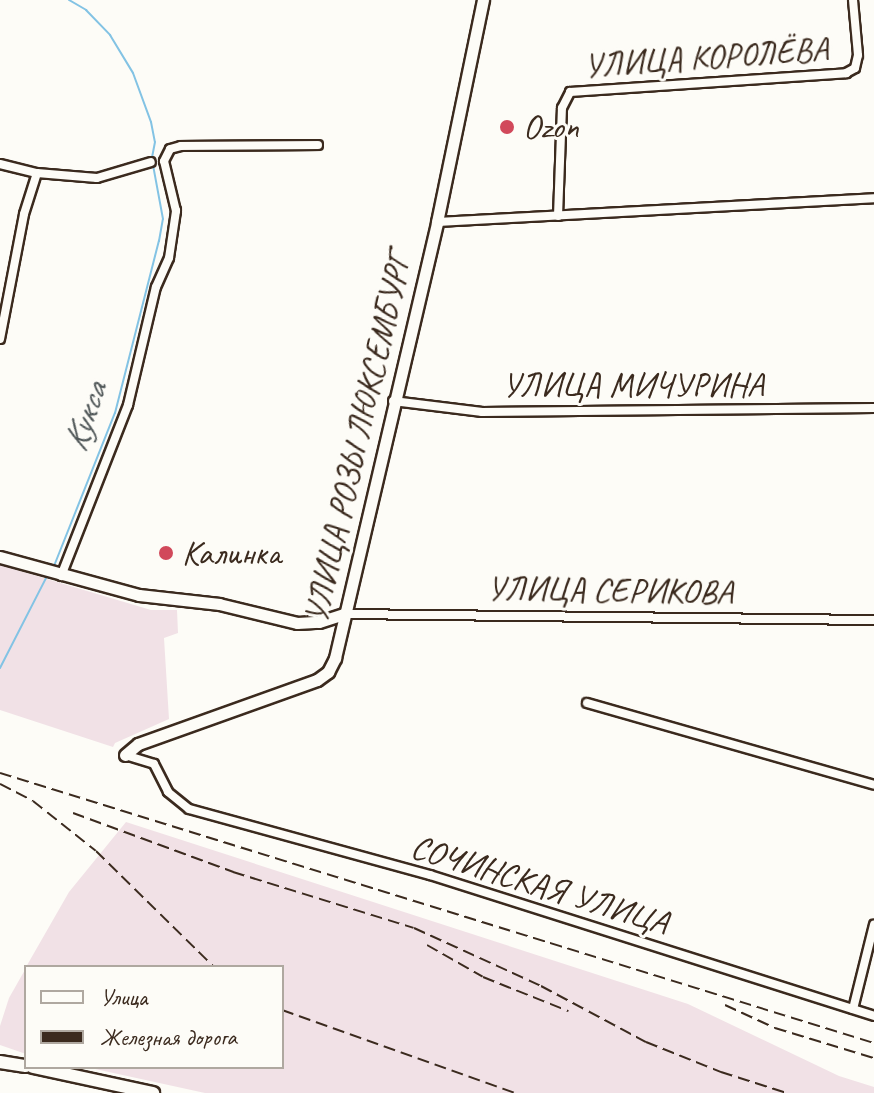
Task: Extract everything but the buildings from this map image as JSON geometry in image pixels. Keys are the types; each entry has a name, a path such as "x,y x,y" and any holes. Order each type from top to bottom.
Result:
{"main road":[{"path":"0,1062 24,1066"},
{"path":"42,1069 153,1093"}],"street":[{"name":"УЛИЦА РОЗЫ ЛЮКСЕМБУРГ","path":"125,755 151,739 317,680 328,672 335,658 437,222 483,0"},
{"name":"УЛИЦА КОРОЛЁВА","path":"558,216 562,108 570,92 846,73 855,68 858,55 853,0"},
{"path":"54,574 128,405 156,287 169,258 176,211 164,161 170,149 181,146 318,145"},
{"path":"0,164 37,173 97,178 151,162"},
{"path":"0,339 24,214 37,173"},
{"path":"437,222 874,198"},
{"name":"УЛИЦА МИЧУРИНА","path":"393,401 482,412 874,408"},
{"path":"0,557 139,595 219,604 297,623 319,622 344,614"},
{"name":"УЛИЦА СЕРИКОВА","path":"344,614 874,620"},
{"path":"587,703 874,785"},
{"name":"СОЧИНСКАЯ УЛИЦА","path":"125,755 154,764 168,792 189,809 430,875 874,1016"},
{"path":"853,1009 874,925"}],"shaded area":[{"path":"0,565 151,610 177,610 178,633 164,638 169,719 115,743 113,747 0,710"},
{"path":"126,822 688,1004 839,1076 874,1087 874,1093 205,1093 95,1069 284,1069 284,965 27,965 69,892"},
{"path":"24,972 24,1053 0,1045 0,1026 9,998"}],"waterway":[{"name":"Кукса","path":"69,0 86,10 110,35 133,73 151,122 155,142 152,158"},
{"name":"Кукса","path":"54,566 115,413 159,241 163,219 153,165"},
{"name":"Кукса","path":"0,668 48,574"}],"railway":[{"path":"0,773 874,1043"},
{"path":"0,784 33,801 96,851 212,965"},
{"path":"73,813 233,872 414,928 541,986 646,1042 721,1072 787,1093"},
{"path":"427,945 483,977 568,1011"},
{"path":"725,1005 775,1028 874,1058"},
{"path":"284,1011 515,1093"}],"place":[{"name":"Ozon","path":"507,127"},
{"name":"Калинка","path":"166,553"}]}
